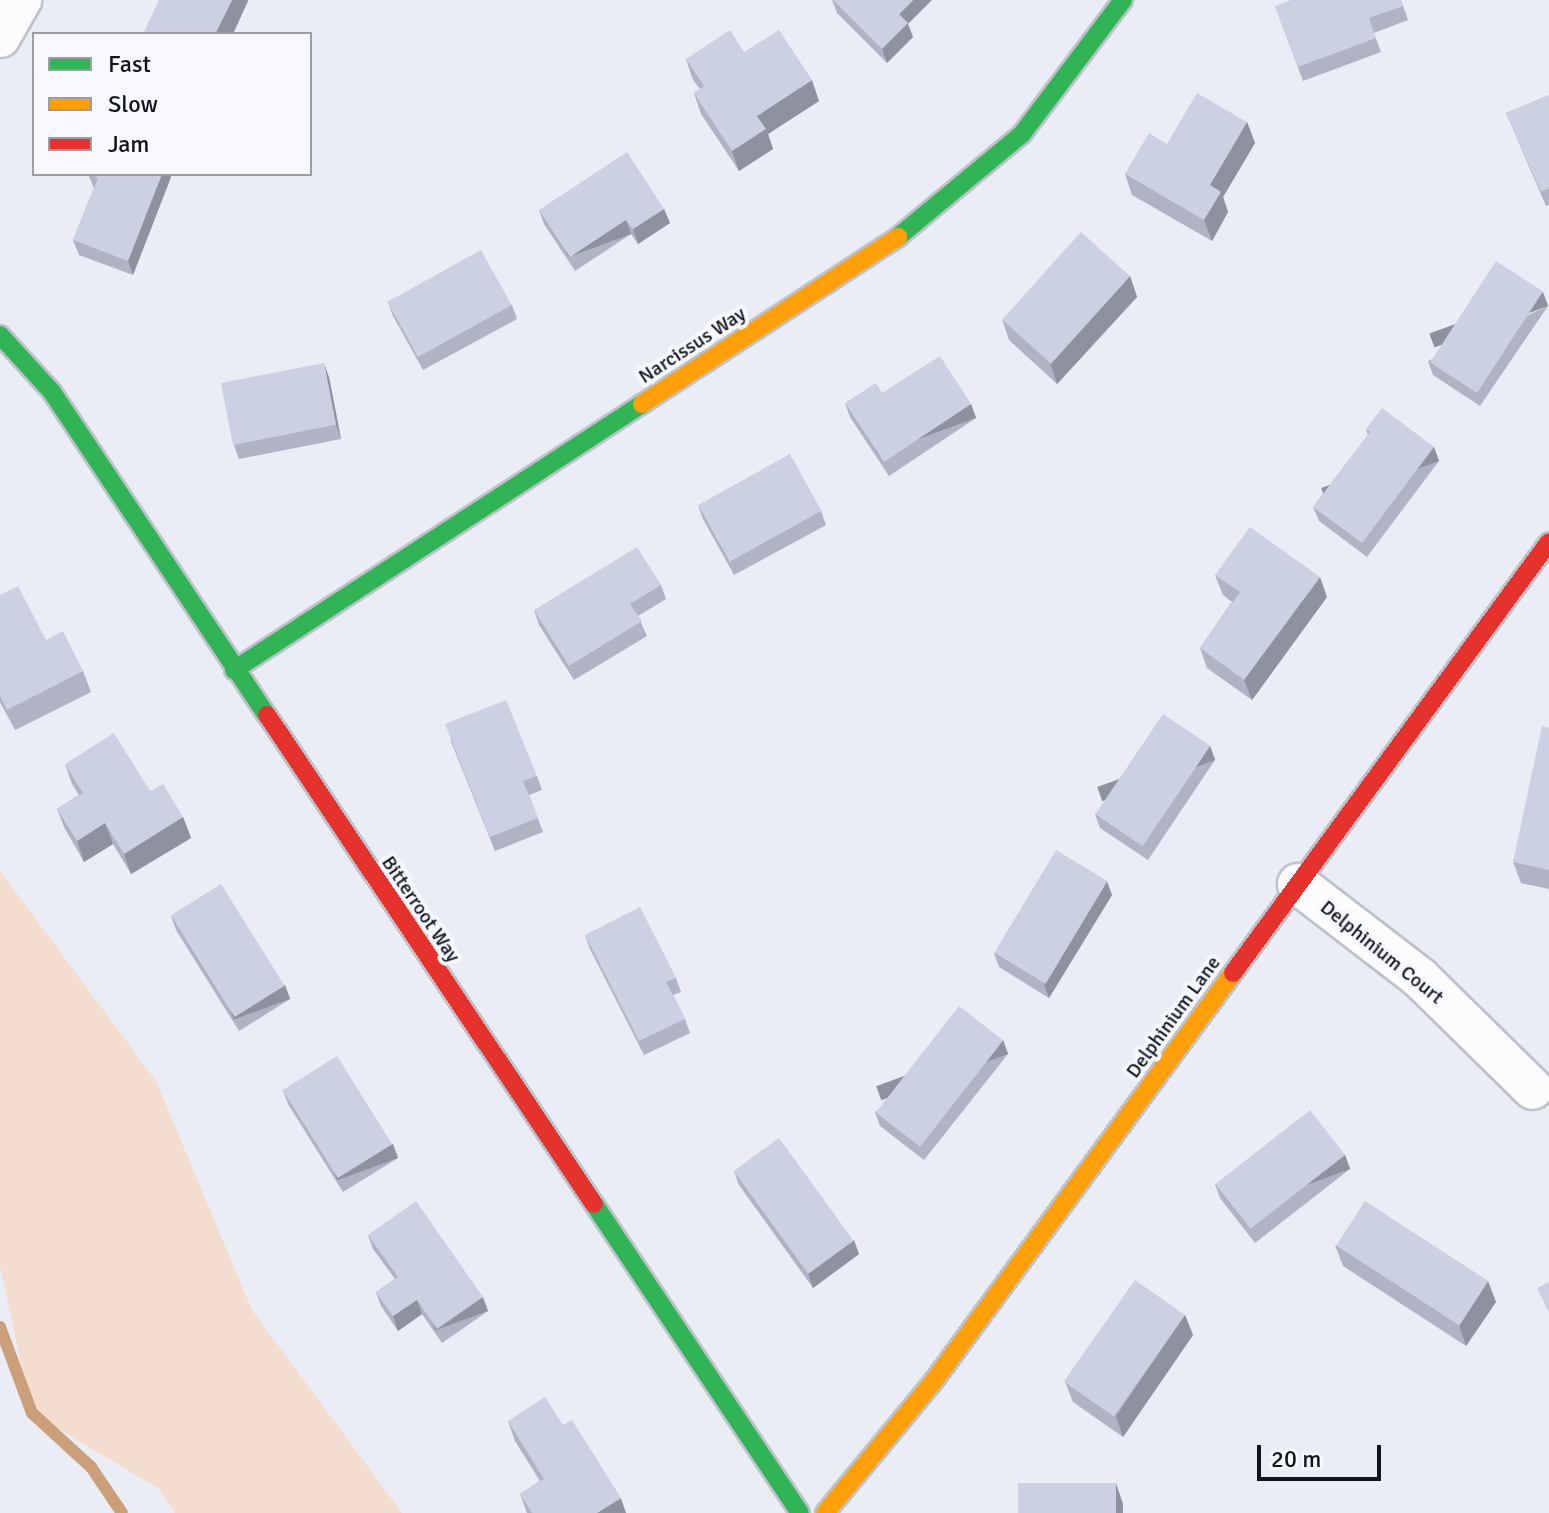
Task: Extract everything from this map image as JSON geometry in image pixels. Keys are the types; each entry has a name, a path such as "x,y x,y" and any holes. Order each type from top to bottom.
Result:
{"street":[{"path":"0,37 21,0"},
{"name":"Narcissus Way","path":"234,670 916,225 1022,134 1123,0"},
{"name":"Bitterroot Way","path":"0,335 52,392 234,670 800,1513"},
{"name":"Delphinium Lane","path":"825,1513 933,1382 1549,542"},
{"name":"Delphinium Court","path":"1298,884 1420,978 1533,1089"}],"shaded area":[{"path":"0,871 156,1081 252,1310 402,1513 175,1513 159,1489 32,1413 0,1266"}],"building":[{"path":"159,0 232,0 216,32 144,32"},
{"path":"833,0 913,0 899,14 908,23 882,49"},
{"path":"1291,0 1401,0 1403,6 1369,18 1376,38 1298,67 1275,6"},
{"path":"730,30 744,52 779,30 812,80 757,116 766,129 732,151 694,93 704,86 686,59"},
{"path":"1197,93 1247,122 1210,185 1221,192 1204,220 1125,174 1149,133 1167,144"},
{"path":"1549,95 1549,188 1541,192 1506,113"},
{"path":"627,152 664,209 633,229 626,220 570,257 539,210"},
{"path":"94,176 161,176 128,261 73,240 98,178"},
{"path":"1081,232 1130,276 1051,364 1002,320"},
{"path":"481,250 512,305 418,357 387,302"},
{"path":"1496,261 1543,291 1477,393 1430,362"},
{"path":"940,356 971,404 884,462 845,403 876,383 882,393"},
{"path":"324,363 336,425 233,445 221,383"},
{"path":"1382,408 1434,447 1362,543 1313,507 1370,432 1366,429"},
{"path":"790,454 822,511 730,562 698,505"},
{"path":"1250,527 1320,577 1244,680 1200,648 1240,592 1215,575"},
{"path":"637,547 661,585 630,604 642,621 569,666 534,610"},
{"path":"18,586 46,640 63,631 83,671 7,710 0,696 0,595"},
{"path":"506,700 537,776 523,781 538,818 490,837 445,724"},
{"path":"1163,714 1210,746 1143,846 1095,814"},
{"path":"1542,726 1549,728 1549,870 1513,862"},
{"path":"114,733 150,791 163,784 183,817 124,854 105,823 77,841 57,809 83,793 65,764"},
{"path":"1056,850 1107,881 1046,984 994,953"},
{"path":"221,884 285,986 235,1017 171,915"},
{"path":"640,907 676,978 666,982 685,1019 639,1041 585,935"},
{"path":"959,1006 1003,1040 920,1147 876,1112"},
{"path":"337,1056 392,1144 338,1178 283,1090"},
{"path":"1310,1110 1345,1155 1251,1229 1215,1184"},
{"path":"779,1138 854,1241 808,1274 734,1171"},
{"path":"416,1201 483,1297 437,1329 417,1300 393,1316 376,1292 398,1277 368,1235"},
{"path":"1365,1201 1488,1281 1459,1326 1336,1245"},
{"path":"1135,1280 1185,1315 1114,1417 1064,1382"},
{"path":"1549,1282 1549,1313 1537,1288"},
{"path":"545,1397 563,1425 572,1420 621,1498 597,1513 532,1513 520,1494 544,1479 508,1421"},
{"path":"1018,1483 1116,1483 1116,1513 1018,1513"}],"waterway":[{"path":"0,1327 32,1413 91,1467 122,1513"}],"traffic: fast":[{"path":"898,237 1022,134 1123,0"},
{"path":"0,335 52,392 267,715"},
{"path":"234,670 642,404"},
{"path":"594,1204 800,1513"}],"traffic: slow":[{"path":"642,404 898,237"},
{"path":"825,1513 933,1382 1233,973"}],"traffic: jam":[{"path":"1233,973 1549,542"},
{"path":"267,715 594,1204"}]}
